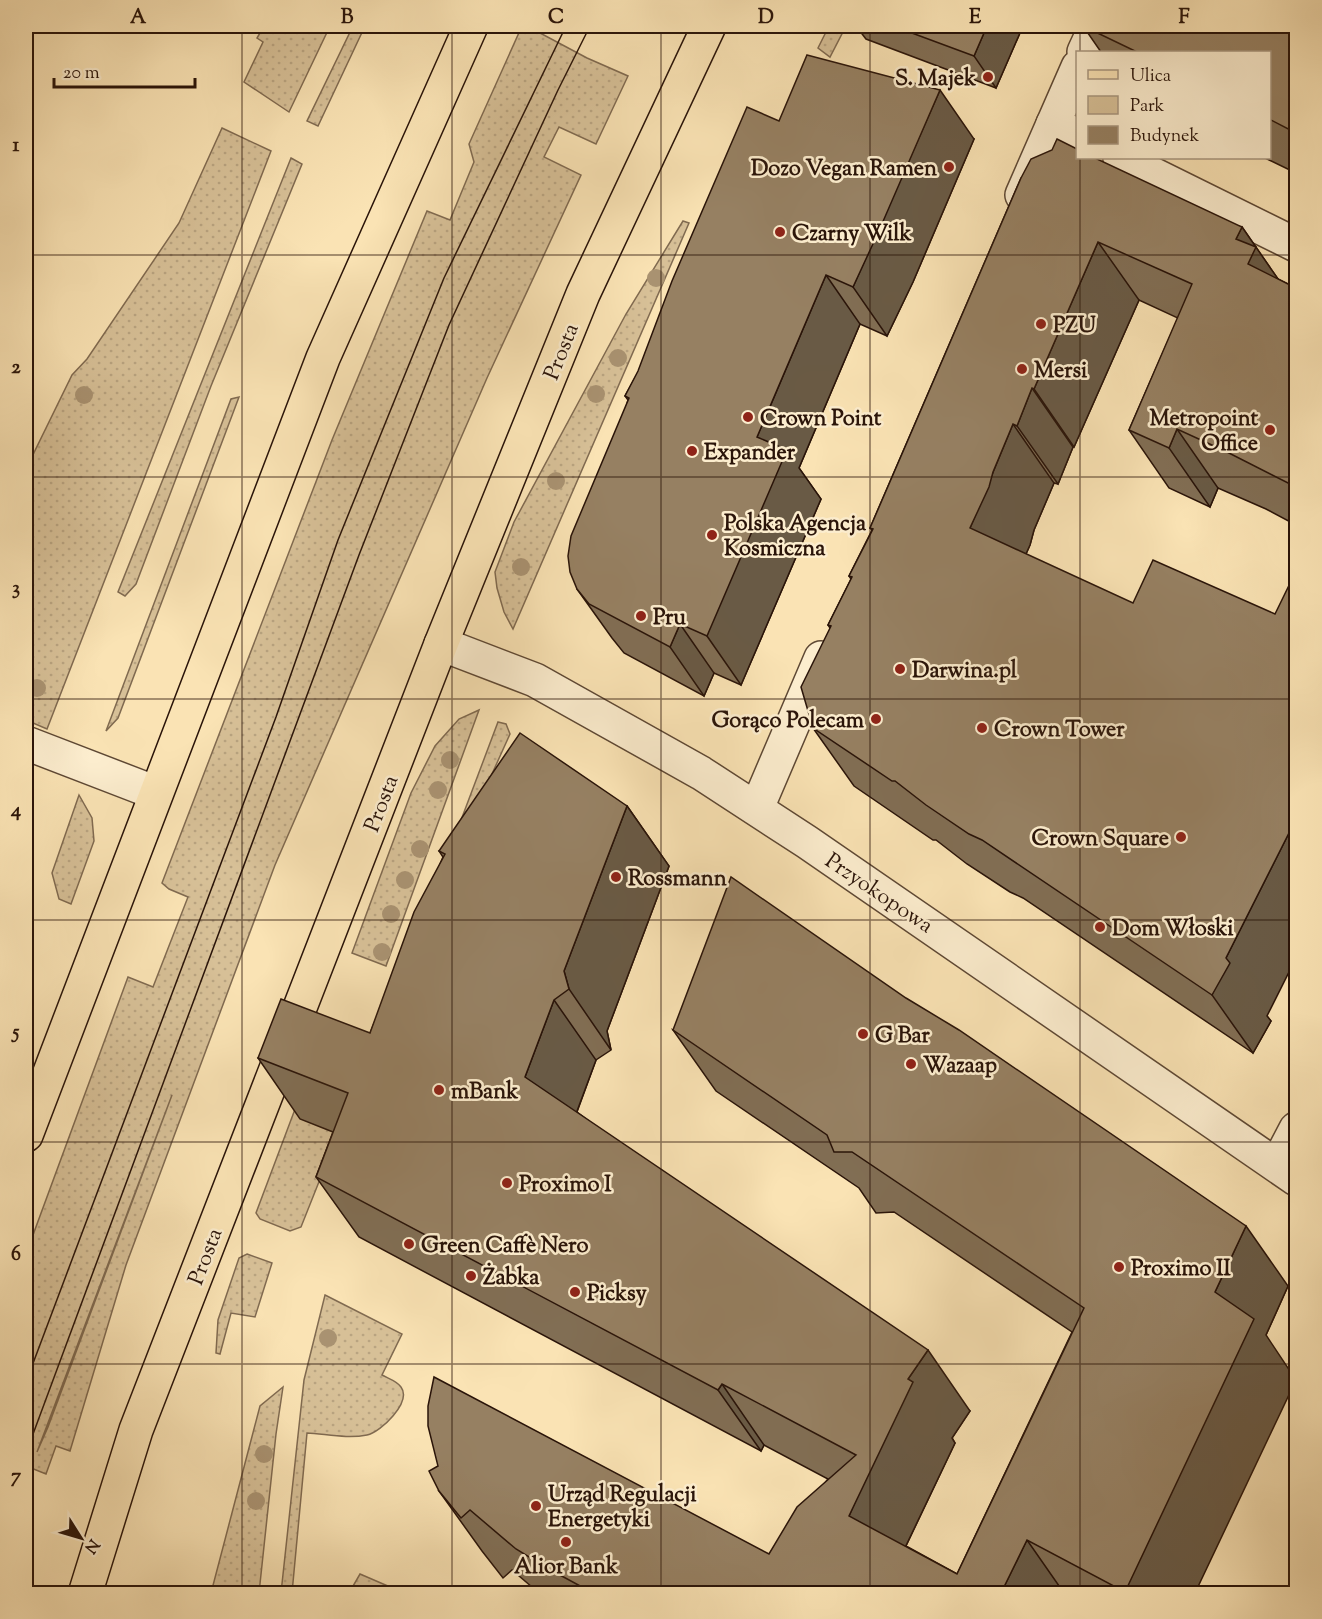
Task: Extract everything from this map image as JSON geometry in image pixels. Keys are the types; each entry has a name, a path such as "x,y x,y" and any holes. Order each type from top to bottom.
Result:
{"main road":[{"path":"26,1135 323,358 471,26"},
{"name":"Prosta","path":"85,1593 136,1430 441,644 583,294 709,26"}],"street":[{"path":"1084,51 1096,26"},
{"path":"1008,227 1065,130 1076,72"},
{"path":"1122,159 1296,245"},
{"path":"756,808 834,628"},
{"name":"Przyokopowa","path":"441,644 535,680 701,773 756,808 1286,1172"},
{"path":"26,742 156,793"},
{"path":"1286,1172 1296,1129"}],"green space":[{"path":"264,26 330,26 289,112 244,82 263,42 257,38"},
{"path":"353,26 365,26 318,126 307,121"},
{"path":"522,26 527,26 587,58 628,76 596,144 559,127 544,157 581,175 487,378 275,865 126,1265 70,1451 56,1446 46,1474 26,1466 26,1254 128,977 153,987 188,897 169,889 162,883 332,440 427,211 450,220 474,162 469,144","holes":["172,1095 48,1427 37,1452"]},
{"path":"829,26 846,26 830,57 818,48"},
{"path":"222,128 271,151 47,729 26,720 26,469 72,375 87,359 179,223"},
{"path":"291,158 302,164 211,386 136,584 125,596 118,592"},
{"path":"683,221 689,223 513,629 504,612 495,572 514,522 626,314"},
{"path":"239,397 118,718 106,731 231,399"},
{"path":"479,710 386,966 352,953 411,793 435,746 459,719"},
{"path":"498,722 506,724 510,734 409,958"},
{"path":"79,795 92,818 94,841 71,904 59,899 52,873"},
{"path":"315,1056 338,1134 301,1227 290,1231 260,1219 256,1213"},
{"path":"247,1254 272,1263 255,1317 231,1313 220,1354 216,1353 218,1320 239,1258"},
{"path":"325,1295 402,1334 382,1375 395,1381 401,1387 402,1400 393,1416 373,1433 344,1436 307,1433 292,1593 281,1593 304,1380"},
{"path":"283,1387 259,1593 211,1593 260,1406"},
{"path":"360,1574 404,1593 349,1593"}],"building":[{"path":"893,26 987,26 974,56"},
{"path":"1083,26 1296,26 1296,133 1271,120 1271,51 1135,51"},
{"path":"807,55 940,90 853,287 826,275 757,437 787,450 707,636 680,624 670,647 589,604 577,589 570,572 568,556 571,536 629,398 625,396 638,371 672,281 747,107 779,121"},
{"path":"1057,139 1076,148 1076,159 1097,159 1242,227 1236,239 1256,247 1248,264 1296,288 1296,487 1177,429 1169,448 1129,430 1192,284 1098,242 1017,426 1013,424 989,487 970,528 1133,603 1153,560 1275,614 1296,571 1296,819 1226,958 1230,963 1212,995 813,728 801,687 831,626 828,625 852,577 849,576 873,529 870,528 1021,178 1031,159 1052,150"},
{"path":"520,733 627,806 564,971 569,989 554,1000 525,1077 928,1350 908,1379 913,1382 849,1516 957,1574 1084,1308 852,1152 834,1152 827,1135 673,1030 731,877 906,998 959,1030 1246,1226 1215,1292 1254,1319 1125,1592 1027,1540 1001,1593 593,1593 516,1549 470,1510 461,1518 439,1491 429,1471 438,1466 428,1426 428,1406 434,1377 769,1554 797,1507 856,1455 722,1384 718,1390 316,1177 348,1093 258,1058 281,999 370,1033 414,912 445,854 439,851"}],"tram line":[{"path":"26,1382 276,717 338,540 444,278 566,26"},
{"path":"26,1453 359,555 449,325 590,26"}],"place":[{"name":"S. Majek","path":"988,77"},
{"name":"Dozo Vegan Ramen","path":"949,167"},
{"name":"Czarny Wilk","path":"780,232"},
{"name":"PZU","path":"1041,324"},
{"name":"Mersi","path":"1022,369"},
{"name":"Crown Point","path":"748,417"},
{"name":"Metropoint Office","path":"1270,430"},
{"name":"Expander","path":"692,451"},
{"name":"Polska Agencja Kosmiczna","path":"712,535"},
{"name":"Pru","path":"641,616"},
{"name":"Darwina.pl","path":"900,669"},
{"name":"Gorąco Polecam","path":"876,719"},
{"name":"Crown Tower","path":"982,728"},
{"name":"Crown Square","path":"1181,837"},
{"name":"Rossmann","path":"616,877"},
{"name":"Dom Włoski","path":"1100,927"},
{"name":"G Bar","path":"863,1034"},
{"name":"Wazaap","path":"911,1064"},
{"name":"mBank","path":"439,1090"},
{"name":"Proximo I","path":"507,1183"},
{"name":"Green Caffè Nero","path":"409,1244"},
{"name":"Proximo II","path":"1119,1267"},
{"name":"Żabka","path":"471,1276"},
{"name":"Picksy","path":"575,1292"},
{"name":"Urząd Regulacji Energetyki","path":"536,1506"},
{"name":"Alior Bank","path":"566,1542"}]}
